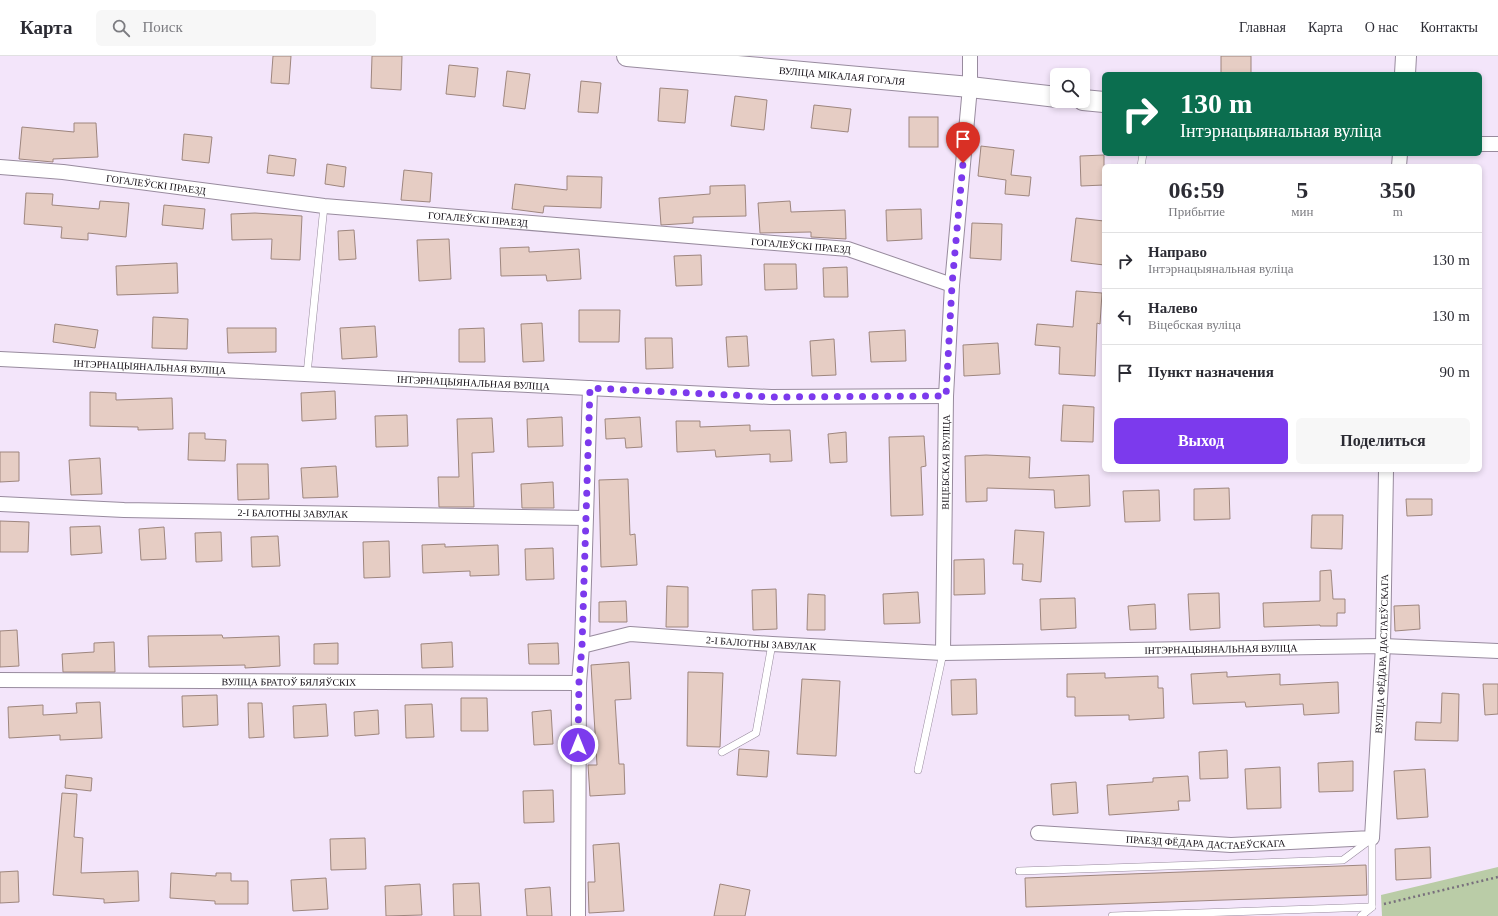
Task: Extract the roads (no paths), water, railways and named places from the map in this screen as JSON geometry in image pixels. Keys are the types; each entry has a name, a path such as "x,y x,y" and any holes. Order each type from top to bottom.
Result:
{"street":[{"name":"ВУЛІЦА МІКАЛАЯ ГОГАЛЯ","path":"627,56 1050,95"},
{"name":"ВІЦЕБСКАЯ ВУЛІЦА","path":"943,653 946,396 952,285 970,87 970,56"},
{"path":"1405,72 1406,56"},
{"path":"1090,101 1102,102"},
{"path":"1482,144 1498,144"},
{"name":"ГОГАЛЕЎСКІ ПРАЕЗД","path":"0,167 63,172 324,206 848,249 952,285"},
{"name":"ІНТЭРНАЦЫЯНАЛЬНАЯ ВУЛІЦА","path":"0,359 771,397 946,396"},
{"path":"578,916 579,682 582,646 590,388"},
{"name":"ВУЛІЦА ФЁДАРА ДАСТАЕЎСКАГА","path":"1372,838 1383,646 1386,472"},
{"name":"2-І БАЛОТНЫ ЗАВУЛАК","path":"0,504 124,510 586,518"},
{"name":"2-І БАЛОТНЫ ЗАВУЛАК","path":"582,646 630,634 772,644 943,653"},
{"name":"ІНТЭРНАЦЫЯНАЛЬНАЯ ВУЛІЦА","path":"943,653 1383,646 1498,651"},
{"name":"ВУЛІЦА БРАТОЎ БЯЛЯЎСКІХ","path":"0,680 579,682"},
{"name":"ПРАЕЗД ФЁДАРА ДАСТАЕЎСКАГА","path":"1038,833 1231,845 1372,838"}],"lane":[{"path":"307,374 324,206"},
{"path":"722,752 756,733 772,644"},
{"path":"918,770 943,653"},
{"path":"1019,871 1343,860 1372,838"},
{"path":"1372,838 1372,907"},
{"path":"1112,916 1372,907"},
{"path":"1361,916 1372,907"}]}
